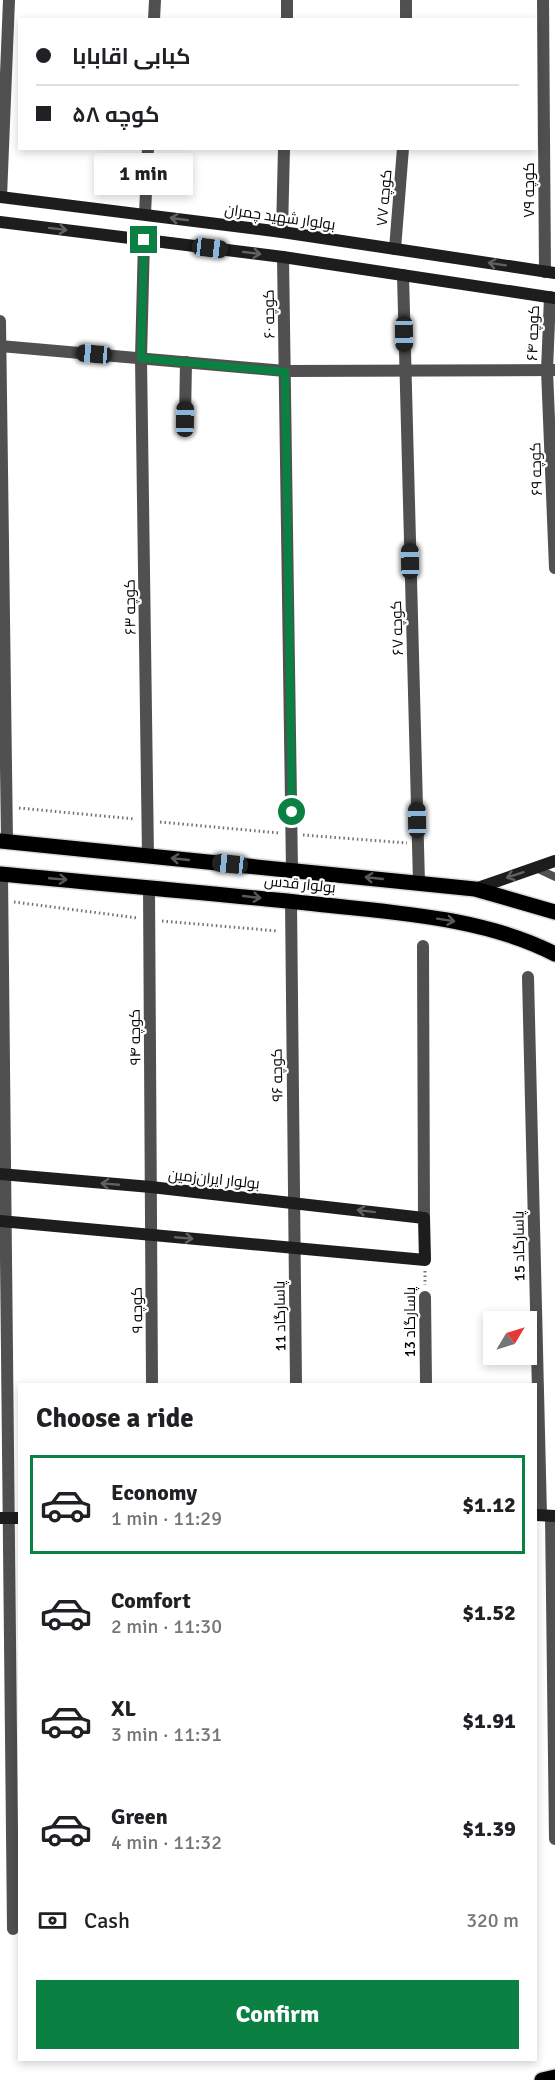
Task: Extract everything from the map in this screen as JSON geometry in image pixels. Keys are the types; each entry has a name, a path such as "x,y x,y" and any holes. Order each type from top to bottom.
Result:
{"main road":[{"name":"بولوار شهید چمران","path":"1,197 282,232 550,272"},
{"path":"0,222 283,257 552,298"},
{"name":"بولوار قدس","path":"4,841 475,889 555,912"},
{"path":"475,889 555,861"},
{"name":"بولوار قدس","path":"1,874 291,901 464,923 534,943 555,954"},
{"name":"بولوار ایران‌زمین","path":"2,1174 151,1187 424,1218"},
{"path":"3,1221 425,1260 424,1218"},
{"path":"542,2080 555,2076"}],"street":[{"path":"1,197 9,0"},
{"path":"154,18 155,0"},
{"path":"287,0 287,18"},
{"path":"406,0 406,18"},
{"name":"کوچه ۷۹","path":"543,0 550,272"},
{"path":"145,214 148,150"},
{"path":"282,232 284,150"},
{"name":"کوچه ۷۷","path":"395,249 403,150"},
{"name":"کوچه ۶۳","path":"144,240 141,358 148,856"},
{"name":"کوچه ۶۰","path":"283,257 292,870"},
{"name":"کوچه ۶۷","path":"403,275 419,883"},
{"name":"کوچه ۶۴","path":"551,370 552,298"},
{"path":"0,321 3,757 7,806 4,841"},
{"path":"0,346 285,372 405,373 551,370"},
{"path":"185,419 186,362"},
{"name":"کوچه ۶۹","path":"551,370 555,568"},
{"path":"1,874 2,1174 9,1518 15,1673 5,1728 11,1929"},
{"name":"کوچه ۹۴","path":"149,887 151,1235"},
{"name":"کوچه ۹۶","path":"291,901 294,1248"},
{"path":"423,945 424,1218"},
{"name":"پاسارگاد 15","path":"528,977 555,1780 555,1839"},
{"name":"کوچه ۹","path":"151,1235 153,1383"},
{"name":"پاسارگاد 11","path":"294,1248 296,1383"},
{"name":"پاسارگاد 13","path":"425,1297 426,1383"}],"lane":[{"path":"536,868 555,877"}],"path":[{"path":"7,806 293,835 418,843"},
{"name":"پاسارگاد 13","path":"425,1260 425,1297"}],"route":[{"path":"144,240 141,358 285,372 292,812"}]}
